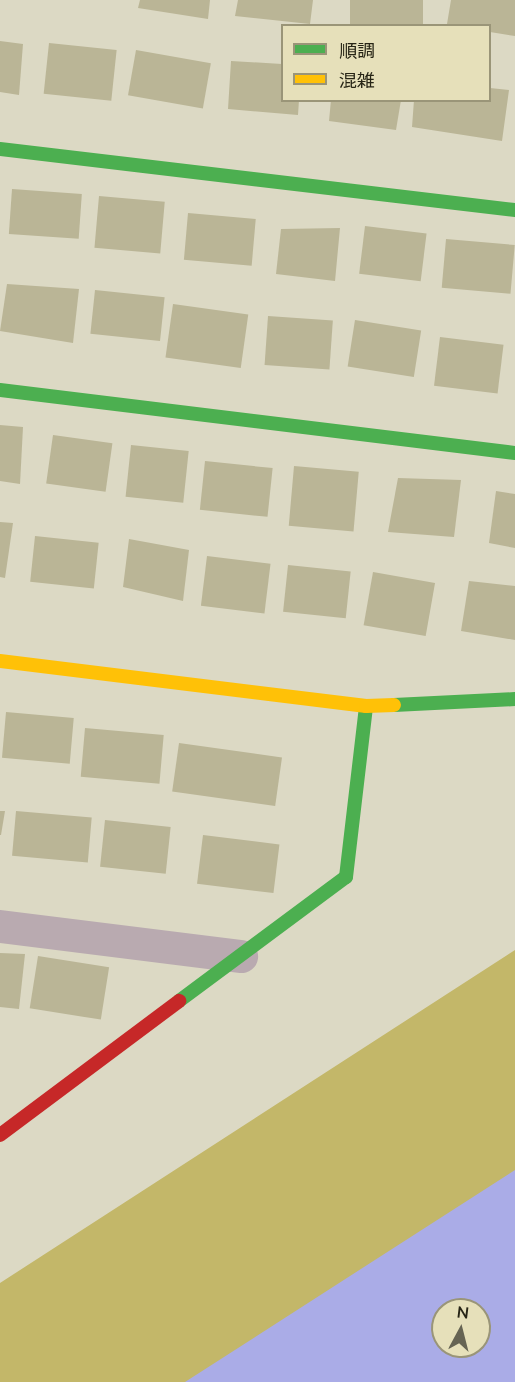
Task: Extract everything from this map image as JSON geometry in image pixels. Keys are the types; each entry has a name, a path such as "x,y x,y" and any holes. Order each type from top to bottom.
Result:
{"street":[{"path":"0,149 515,210"},
{"path":"0,390 515,453"},
{"path":"0,661 366,706 515,699"},
{"path":"0,1135 346,878 366,706"},
{"path":"0,927 241,956"}],"shaded area":[{"path":"515,950 515,1382 0,1382 0,1283"}],"water":[{"path":"515,1170 515,1382 185,1382"}],"building":[{"path":"140,0 210,0 208,19 138,8"},
{"path":"238,0 313,0 310,24 235,16"},
{"path":"350,0 423,0 423,24 350,24"},
{"path":"451,0 515,0 515,36 491,32 491,24 447,24"},
{"path":"0,41 23,44 19,95 0,92"},
{"path":"49,43 117,50 111,101 44,94"},
{"path":"136,50 211,63 203,108 128,95"},
{"path":"231,61 281,64 281,102 299,102 298,115 228,109"},
{"path":"491,88 509,90 502,141 412,127 414,102 491,102"},
{"path":"331,102 401,102 396,130 329,121"},
{"path":"12,189 82,194 79,239 9,234"},
{"path":"99,196 165,202 160,254 94,248"},
{"path":"188,213 256,219 252,266 184,260"},
{"path":"365,226 427,234 421,281 359,274"},
{"path":"340,228 335,281 276,274 281,229"},
{"path":"446,239 515,245 510,294 442,288"},
{"path":"7,284 79,289 73,343 0,331"},
{"path":"95,290 165,297 160,341 90,334"},
{"path":"173,304 248,315 241,368 165,357"},
{"path":"268,316 333,321 329,369 265,365"},
{"path":"355,320 421,330 414,377 348,366"},
{"path":"440,337 504,345 498,393 434,386"},
{"path":"0,425 23,427 20,484 0,481"},
{"path":"53,435 112,443 106,492 46,484"},
{"path":"131,445 189,451 183,503 126,497"},
{"path":"205,461 273,468 268,517 200,510"},
{"path":"294,466 359,472 354,531 289,526"},
{"path":"398,478 461,480 454,537 388,532"},
{"path":"496,491 515,494 515,548 489,543"},
{"path":"0,522 13,523 5,578 0,577"},
{"path":"35,536 99,543 94,588 30,582"},
{"path":"129,539 189,550 183,601 123,587"},
{"path":"207,556 271,564 264,613 201,606"},
{"path":"288,565 351,572 346,618 283,612"},
{"path":"373,572 435,583 426,636 364,625"},
{"path":"469,581 515,586 515,640 461,631"},
{"path":"6,712 74,718 70,764 2,758"},
{"path":"85,728 164,735 159,784 81,777"},
{"path":"179,743 282,757 275,806 172,792"},
{"path":"0,811 5,811 1,835 0,835"},
{"path":"16,811 92,818 88,862 12,856"},
{"path":"105,820 171,827 166,874 100,867"},
{"path":"203,835 279,844 273,893 197,884"},
{"path":"0,953 25,954 19,1009 0,1007"},
{"path":"38,956 109,967 101,1020 30,1008"}],"traffic: fast":[{"path":"0,149 515,210"},
{"path":"0,390 515,453"},
{"path":"394,705 515,699"},
{"path":"179,1001 346,877 366,706"}],"traffic: slow":[{"path":"0,661 366,706 394,705"}],"traffic: jam":[{"path":"0,1135 179,1001"}]}
